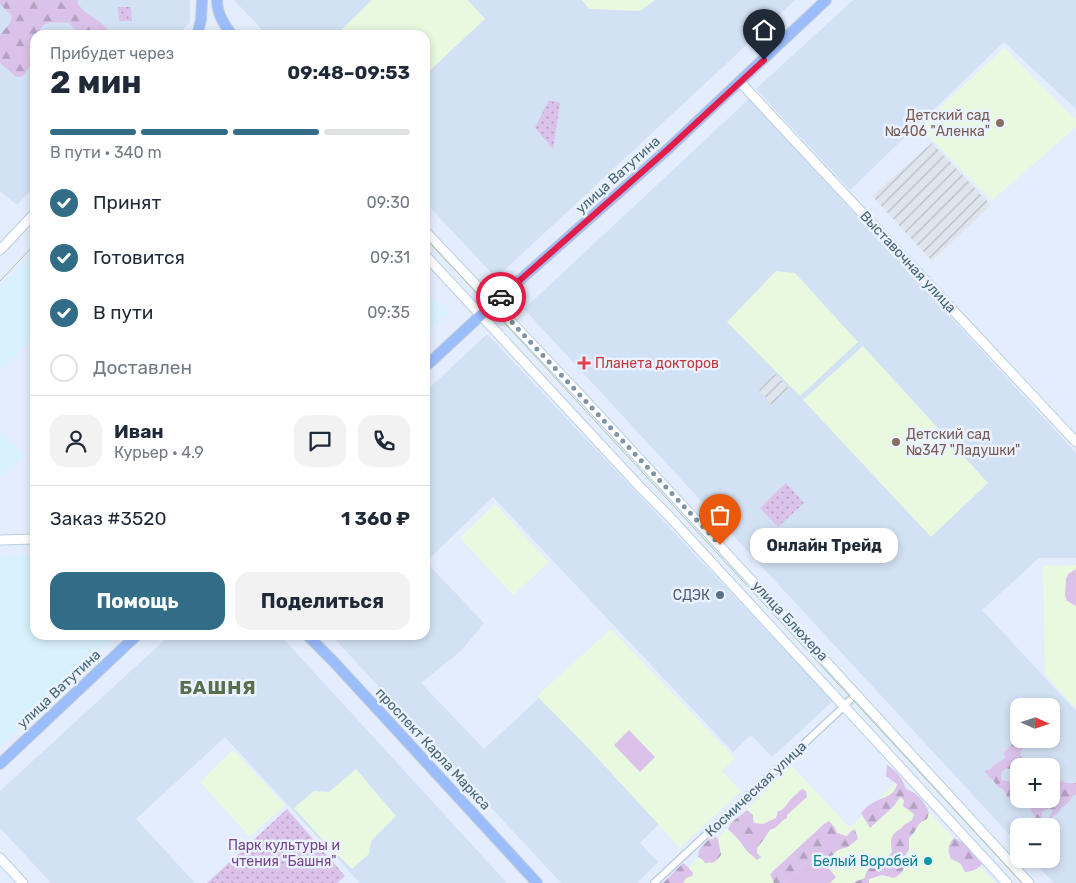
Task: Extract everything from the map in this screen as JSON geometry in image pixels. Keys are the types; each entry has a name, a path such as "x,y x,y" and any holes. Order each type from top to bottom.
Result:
{"main road":[{"path":"198,30 202,0"},
{"path":"217,0 217,8 222,21 228,30"},
{"name":"улица Ватутина","path":"430,362 494,303 668,149 826,0"},
{"name":"улица Ватутина","path":"0,764 132,640"},
{"name":"проспект Карла Маркса","path":"312,640 537,883"}],"street":[{"name":"Выставочная улица","path":"740,82 1076,442"},
{"path":"0,250 30,218"},
{"name":"улица Блюхера","path":"430,236 494,303 1029,883"},
{"name":"улица Блюхера","path":"430,260 1007,883"},
{"path":"0,540 30,539"},
{"name":"Космическая улица","path":"654,883 856,694"},
{"path":"0,858 23,883"}],"shaded area":[{"path":"0,0 190,0 190,22 183,30 30,30 30,191 17,205 0,191"},
{"path":"234,0 795,0 496,278 430,207 430,30 262,30"},
{"path":"372,0 468,0 485,19 430,70 430,30 341,30"},
{"path":"582,0 655,0 640,11 589,9"},
{"path":"853,0 1076,0 1076,109 1004,42 850,190 756,89"},
{"name":"Детский сад №406 \"Аленка\"","path":"1004,48 1076,120 1076,127 992,200 919,127"},
{"path":"749,99 1076,453 1076,558 1039,558 982,610 1076,711 1076,883 1054,883 1040,868 1060,868 1060,818 1010,818 1010,835 524,309"},
{"path":"932,143 991,205 932,261 872,196"},
{"path":"30,256 30,341 0,370 0,289"},
{"path":"776,271 795,273 858,342 800,396 727,322"},
{"path":"430,295 447,314 430,330"},
{"path":"487,334 833,701 772,757 751,735 733,752 493,497 430,558 430,387"},
{"name":"Детский сад №347 \"Ладушки\"","path":"863,346 988,483 931,537 803,400"},
{"path":"774,373 790,389 772,405 759,390"},
{"path":"0,430 24,455 0,478"},
{"path":"495,504 549,562 513,595 460,538"},
{"path":"30,555 30,640 112,640 0,746 0,556"},
{"path":"1076,565 1076,709 1045,674 1043,566"},
{"path":"430,566 484,623 462,650 421,683 484,749 540,697 660,823 640,843 658,862 637,883 561,883 336,640 430,640"},
{"path":"611,629 735,758 722,771 741,791 680,848 592,752 537,696"},
{"path":"165,640 285,640 507,883 360,883 225,737 136,819 195,883 51,883 0,828 0,791"},
{"path":"233,750 285,805 250,837 200,782"},
{"path":"791,765 850,828 897,781 929,812 995,883 673,883"},
{"path":"356,769 396,816 371,841 369,854 352,869 294,808 314,791 329,792"}],"green space":[{"path":"0,0 78,0 77,3 85,12 102,23 108,30 76,30 69,23 54,22 42,26 40,30 30,30 30,66 22,77 16,77 0,63 0,35 10,23 12,17 0,4"},
{"path":"118,7 131,7 132,21 119,21"},
{"path":"549,100 560,103 553,149 535,128"},
{"path":"786,483 804,503 778,527 760,508"},
{"path":"1076,569 1076,606 1067,601 1065,596 1068,574"},
{"path":"629,730 655,757 640,772 614,745"},
{"path":"1010,747 1023,748 1020,753 1022,758 1010,758 1010,769 1006,768 1002,772 1002,780 1010,782 1010,799 1003,789 998,787 985,771 1005,758 1004,752"},
{"path":"887,765 899,776 906,789 920,798 929,813 927,819 918,825 909,838 909,850 906,853 904,868 899,875 894,878 882,875 869,879 869,883 854,883 865,878 866,873 872,866 889,856 892,852 891,840 893,836 912,820 914,814 903,806 904,800 900,797 894,806 870,828 861,813 870,805 890,795 895,789 897,784 886,776"},
{"path":"1060,781 1076,783 1076,794 1059,812 1049,818 1053,811 1049,808 1060,808"},
{"path":"802,789 806,791 807,797 787,815 787,818 770,830 757,848 757,853 761,857 757,860 728,829 731,823 747,810 753,815 754,823 763,824 776,818 778,811 782,810"},
{"path":"1032,808 1049,808 1042,812 1042,818 1036,818 1031,811"},
{"name":"Парк культуры и чтения \"Башня\"","path":"287,809 345,876 337,883 207,883"},
{"path":"829,821 837,833 847,836 855,829 858,839 848,847 835,852 824,863 815,854 784,883 774,883 770,874"},
{"path":"714,836 718,839 721,855 712,863 705,863 698,857 699,850"},
{"path":"954,838 965,844 982,864 979,867 965,872 960,863 951,859 949,848"},
{"path":"816,853 836,877 830,883 784,883"},
{"path":"684,863 693,873 692,876 686,878 683,883 663,883 681,865"}],"tram line":[{"path":"430,242 1022,883"},
{"path":"0,281 30,249"}],"way so far":[{"path":"501,297 494,303 720,545"}],"place":[{"name":"Детский сад №406 \"Аленка\"","path":"1000,123"},
{"name":"Планета докторов","path":"584,363"},
{"name":"Детский сад №347 \"Ладушки\"","path":"896,442"},
{"name":"Онлайн Трейд","path":"720,545"},
{"name":"СДЭК","path":"720,595"},
{"name":"Белый Воробей","path":"928,861"}],"district":[{"name":"БАШНЯ","path":"218,687"}],"route":[{"path":"501,297 668,149 764,60"}]}
